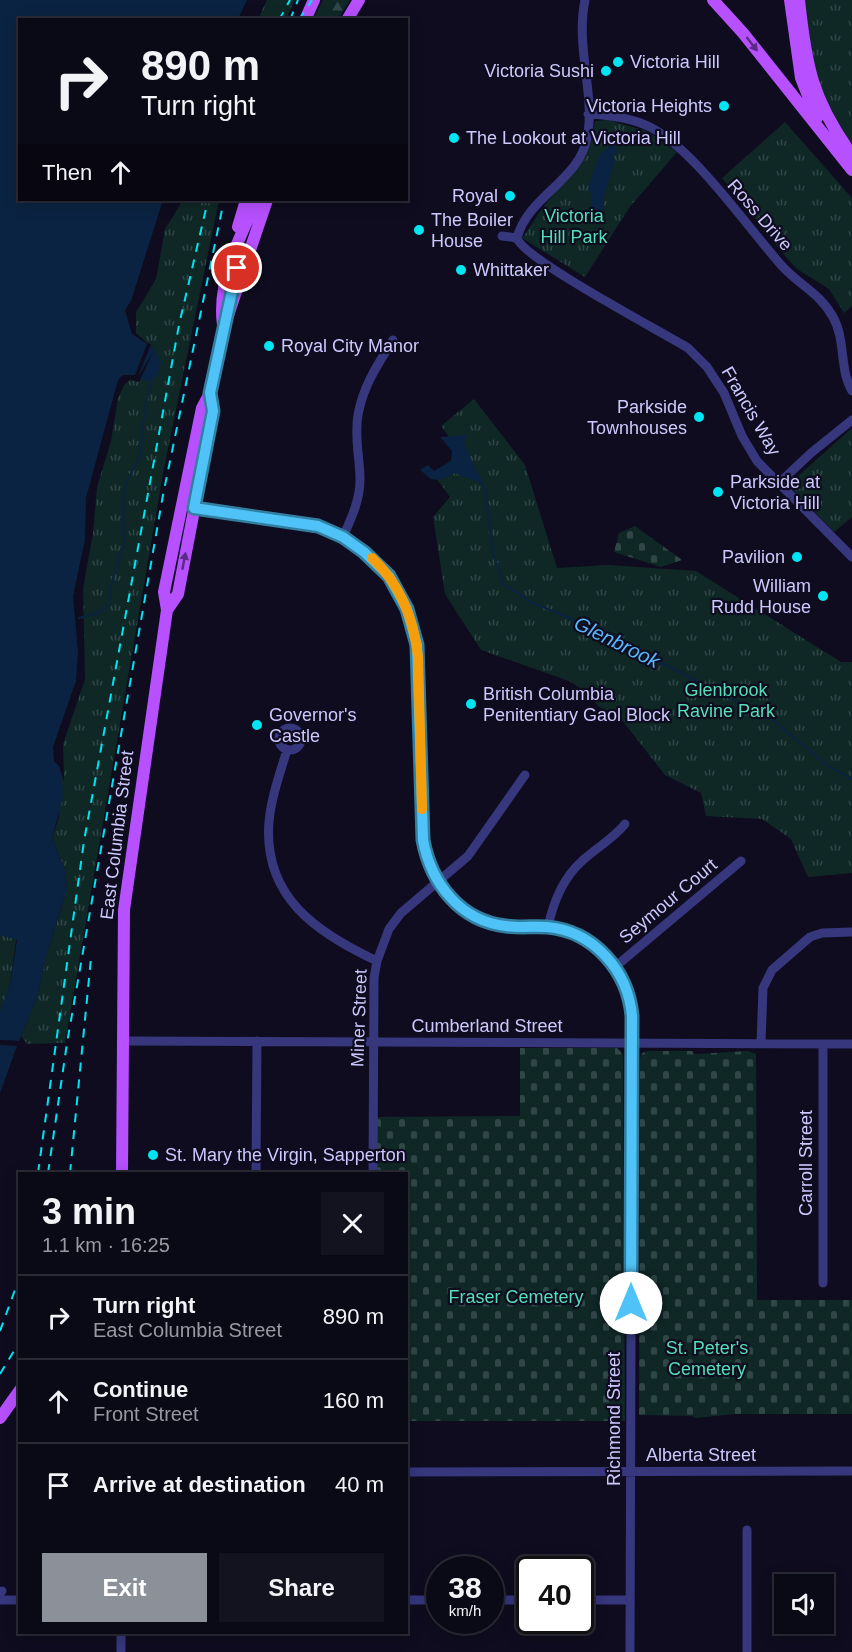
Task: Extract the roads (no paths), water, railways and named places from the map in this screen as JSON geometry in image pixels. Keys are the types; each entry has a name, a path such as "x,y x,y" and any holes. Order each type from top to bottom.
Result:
{"main road":[{"path":"306,18 314,0"},
{"path":"348,18 359,0"},
{"path":"713,0 743,33 852,170"},
{"path":"790,0 801,78 813,110 830,143"},
{"path":"799,0 806,59 812,83 832,128 852,155"},
{"path":"229,314 231,290 243,247 246,201"},
{"path":"223,330 221,312 246,201"},
{"path":"234,255 257,201"},
{"name":"East Columbia Street","path":"122,1172 126,882 167,610 164,592 202,408 210,393 223,330 267,201"},
{"name":"East Columbia Street","path":"167,610 178,594 213,411 210,393"},
{"path":"0,1418 18,1393"}],"street":[{"path":"502,236 517,238 520,228 543,197 569,175 580,159 588,137 581,39 585,0"},
{"name":"Ross Drive","path":"588,114 639,123 660,133 681,149 783,268 817,293 825,303 839,330 847,380 852,391"},
{"name":"Francis Way","path":"517,238 520,245 550,266 688,348 707,367 718,385 742,436 757,461 841,543 852,557"},
{"path":"343,537 357,500 360,480 356,447 358,413 364,390 393,340"},
{"path":"778,484 811,453 852,420"},
{"name":"Richmond Street","path":"181,506 250,518 318,526 343,537 364,552 389,576 407,609 415,633 419,680 423,840 426,857 438,882 449,898 468,914 483,920 504,926 548,927 567,931 588,940 615,967 627,990 630,1004 631,1042 630,1652"},
{"path":"287,750 269,822 270,851 277,876 293,903 316,928 339,944 377,961"},
{"name":"Miner Street","path":"373,1172 374,978 377,961 389,929 401,913 468,856 525,775"},
{"path":"548,927 564,883 581,861 617,834 625,824"},
{"name":"Seymour Court","path":"615,967 741,861"},
{"path":"761,1043 763,988 772,970 810,937 822,933 852,932"},
{"name":"Cumberland Street","path":"123,1041 852,1044"},
{"path":"256,1172 257,1041"},
{"name":"Carroll Street","path":"823,1044 823,1282"},
{"name":"Alberta Street","path":"408,1472 852,1471"},
{"path":"747,1530 747,1652"},
{"path":"1,1594 18,1599"},
{"path":"408,1600 426,1600"},
{"path":"594,1600 630,1600"},
{"path":"121,1634 121,1652"}],"water":[{"path":"0,0 265,0 256,18 18,18 18,201 180,201 156,246 136,301 134,333 155,350 161,363 157,376 148,381 132,377 121,384 99,469 80,588 83,664 60,743 63,798 52,838 65,870 67,889 47,953 37,997 21,1036 0,1108 0,1011 10,985 17,940 0,935"},
{"path":"615,144 617,153 612,155 615,161 604,196 603,219 597,223 592,220 591,193 588,190 599,157 603,151"},
{"path":"467,435 464,443 483,481 481,484 456,473 438,480 431,479 420,470 428,465 434,471 451,461 452,451 440,437"}],"waterway":[{"path":"79,618 98,613 109,605 111,585 124,543 123,497 127,481 140,456 145,407 152,378"},
{"name":"Glenbrook","path":"480,482 485,488 492,549 503,584 531,602 600,631 774,721 825,764 852,779"}],"railway":[{"path":"280,18 290,0"},
{"path":"291,18 298,0"},
{"path":"300,18 312,0"},
{"path":"38,1172 84,841 179,325 208,201"},
{"path":"48,1172 67,1043 163,495 224,201"},
{"path":"70,1172 91,958"},
{"path":"0,1331 18,1282"},
{"path":"0,1374 18,1344"}],"place":[{"name":"Victoria Hill","path":"618,62"},
{"name":"Victoria Sushi","path":"606,71"},
{"name":"Victoria Heights","path":"724,106"},
{"name":"The Lookout at Victoria Hill","path":"454,138"},
{"name":"Royal","path":"510,196"},
{"name":"The Boiler House","path":"419,230"},
{"name":"Whittaker","path":"461,270"},
{"name":"Royal City Manor","path":"269,346"},
{"name":"Parkside Townhouses","path":"699,417"},
{"name":"Parkside at Victoria Hill","path":"718,492"},
{"name":"Pavilion","path":"797,557"},
{"name":"William Rudd House","path":"823,596"},
{"name":"British Columbia Penitentiary Gaol Block","path":"471,704"},
{"name":"Governor's Castle","path":"257,725"},
{"name":"St. Mary the Virgin, Sapperton","path":"153,1155"}],"park label":[{"name":"Victoria Hill Park","path":"574,226"},
{"name":"Glenbrook Ravine Park","path":"726,700"},
{"name":"Fraser Cemetery","path":"516,1297"},
{"name":"St. Peter's Cemetery","path":"707,1358"}]}
